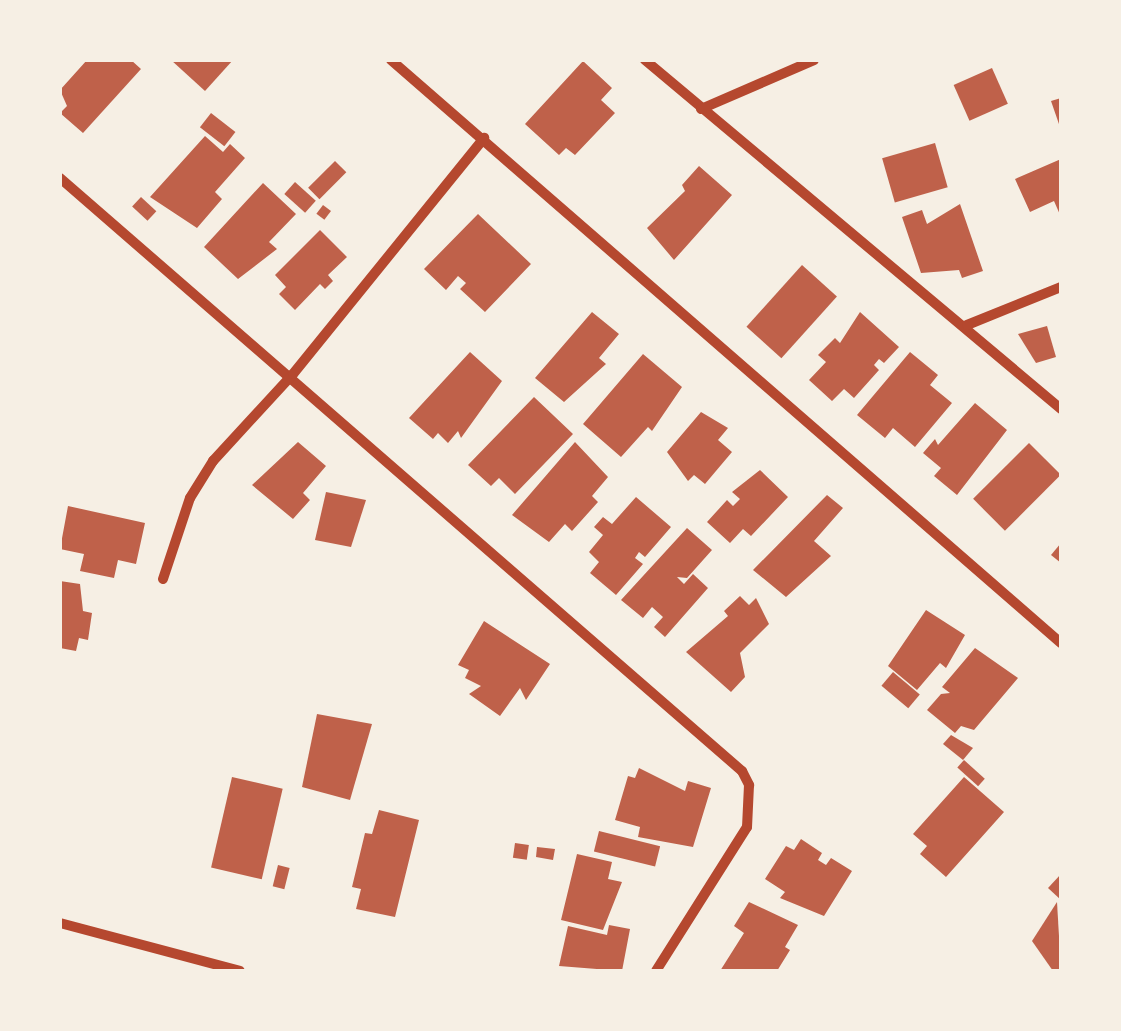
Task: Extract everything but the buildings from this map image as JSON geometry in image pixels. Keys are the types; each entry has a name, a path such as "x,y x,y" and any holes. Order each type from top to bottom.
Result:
{"street":[{"path":"391,60 1061,643"},
{"path":"645,60 966,325 1061,409"},
{"path":"702,109 814,60"},
{"path":"163,579 190,498 213,461 292,374 484,138"},
{"path":"60,178 292,374 742,771 749,785 747,827 656,971"},
{"path":"966,325 1061,287"},
{"path":"60,923 240,971"}]}
